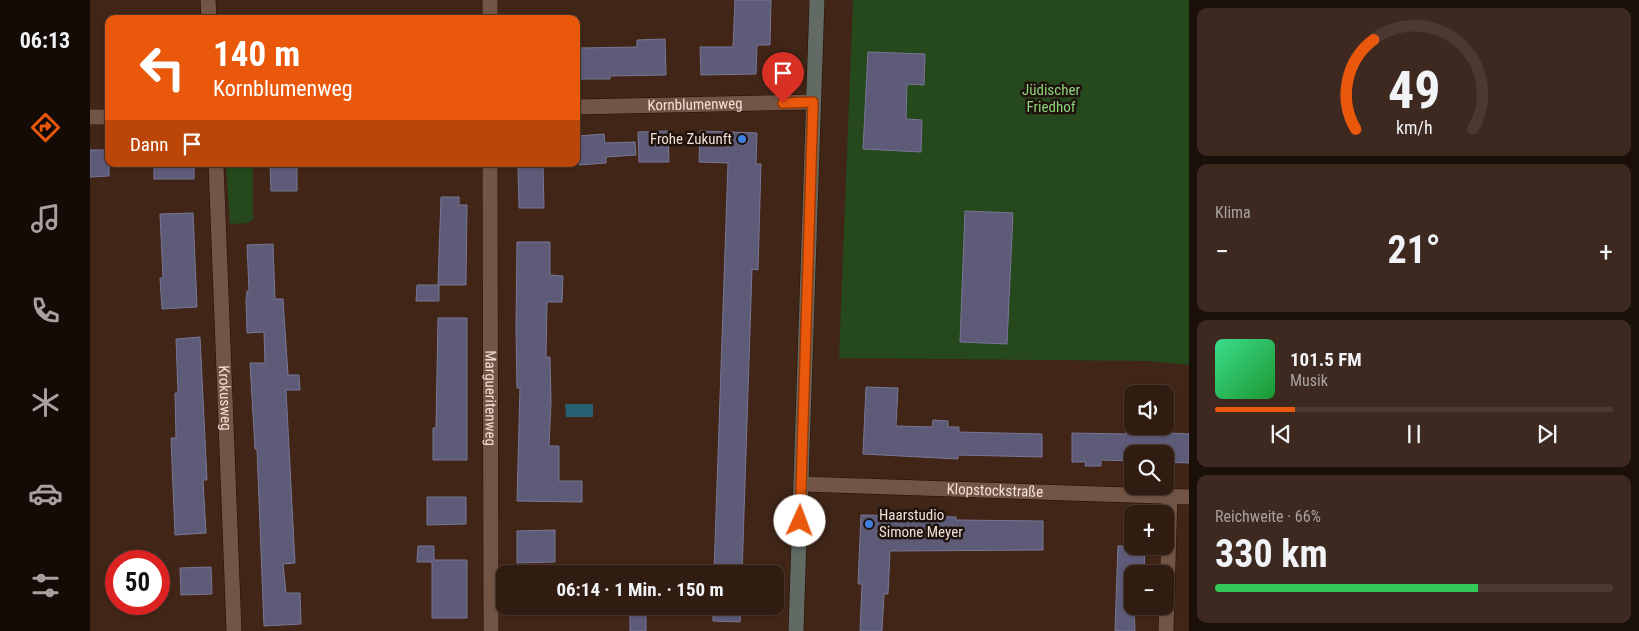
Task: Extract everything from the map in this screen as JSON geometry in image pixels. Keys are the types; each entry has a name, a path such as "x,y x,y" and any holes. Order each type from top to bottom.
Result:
{"main road":[{"path":"796,631 817,0"}],"street":[{"path":"208,0 209,15"},
{"path":"490,0 490,15"},
{"name":"Kornblumenweg","path":"580,107 813,102"},
{"path":"90,117 105,117"},
{"name":"Krokusweg","path":"216,167 234,631"},
{"name":"Margueritenweg","path":"490,167 491,631"},
{"name":"Klopstockstraße","path":"801,484 1124,494"},
{"path":"1166,631 1170,495"},
{"name":"Klopstockstraße","path":"1170,495 1189,496"}],"green space":[{"name":"Jüdischer Friedhof","path":"853,0 1189,0 1189,365 1147,361 839,358"},
{"path":"226,167 253,167 253,219 248,223 230,224"}],"water":[{"path":"565,404 593,404 593,417 566,417"}],"building":[{"path":"735,0 771,0 770,45 757,45 756,74 701,75 700,47 733,47"},
{"path":"665,39 666,75 610,76 610,79 580,79 580,48 637,47 637,40"},
{"path":"868,52 925,54 924,85 907,84 906,119 922,120 921,152 863,149"},
{"path":"668,131 669,162 639,162 638,132"},
{"path":"700,131 757,133 756,164 761,164 758,270 752,269 742,565 714,565 728,163 699,162"},
{"path":"604,134 605,143 635,142 636,155 606,157 606,163 580,165 580,136"},
{"path":"90,150 105,150 105,167 109,167 109,176 90,177"},
{"path":"154,167 194,167 194,179 154,179"},
{"path":"270,167 297,167 297,191 271,191"},
{"path":"518,167 543,167 544,208 519,208"},
{"path":"441,197 459,197 459,205 467,205 466,285 439,285 439,301 416,301 417,285 438,285"},
{"path":"965,211 1013,213 1007,344 960,342"},
{"path":"193,213 197,307 162,309 160,278 163,278 160,214"},
{"path":"517,242 550,242 550,275 563,276 562,302 547,302 546,357 550,357 551,402 549,446 559,446 559,481 582,481 582,502 517,501 520,388 517,388"},
{"path":"273,244 275,299 283,299 288,375 299,375 300,390 286,390 295,563 283,564 286,593 300,593 301,624 264,626 257,449 255,449 250,363 265,363 264,332 247,333 246,301 247,291 249,291 247,245"},
{"path":"438,318 467,318 467,460 433,460 433,428 436,428"},
{"path":"200,337 207,480 203,480 206,533 175,535 171,438 176,438 175,393 178,393 176,339"},
{"path":"866,387 898,388 896,426 932,427 933,420 948,421 948,427 959,427 959,432 1042,434 1042,457 958,455 958,459 863,454"},
{"path":"1072,433 1124,435 1189,434 1189,463 1174,462 1174,445 1124,445 1124,461 1101,460 1101,466 1085,466 1086,462 1072,462"},
{"path":"427,497 466,497 466,524 427,525"},
{"path":"861,515 956,517 956,520 1043,521 1043,550 890,551 888,594 884,594 882,631 860,631 862,584 858,584"},
{"path":"555,530 555,562 517,563 517,531"},
{"path":"418,546 434,546 434,560 467,560 467,618 432,618 432,562 417,562"},
{"path":"1118,546 1124,546 1124,555 1145,555 1144,565 1124,565 1124,615 1134,615 1135,631 1115,631"},
{"path":"211,567 212,594 181,595 180,568"},
{"path":"630,615 646,615 646,631 630,631"},
{"path":"713,615 740,615 740,622 713,621"}],"place":[{"name":"Frohe Zukunft","path":"742,139"},
{"name":"Haarstudio Simone Meyer","path":"869,524"}],"route":[{"path":"783,103 813,102 800,521"}]}
